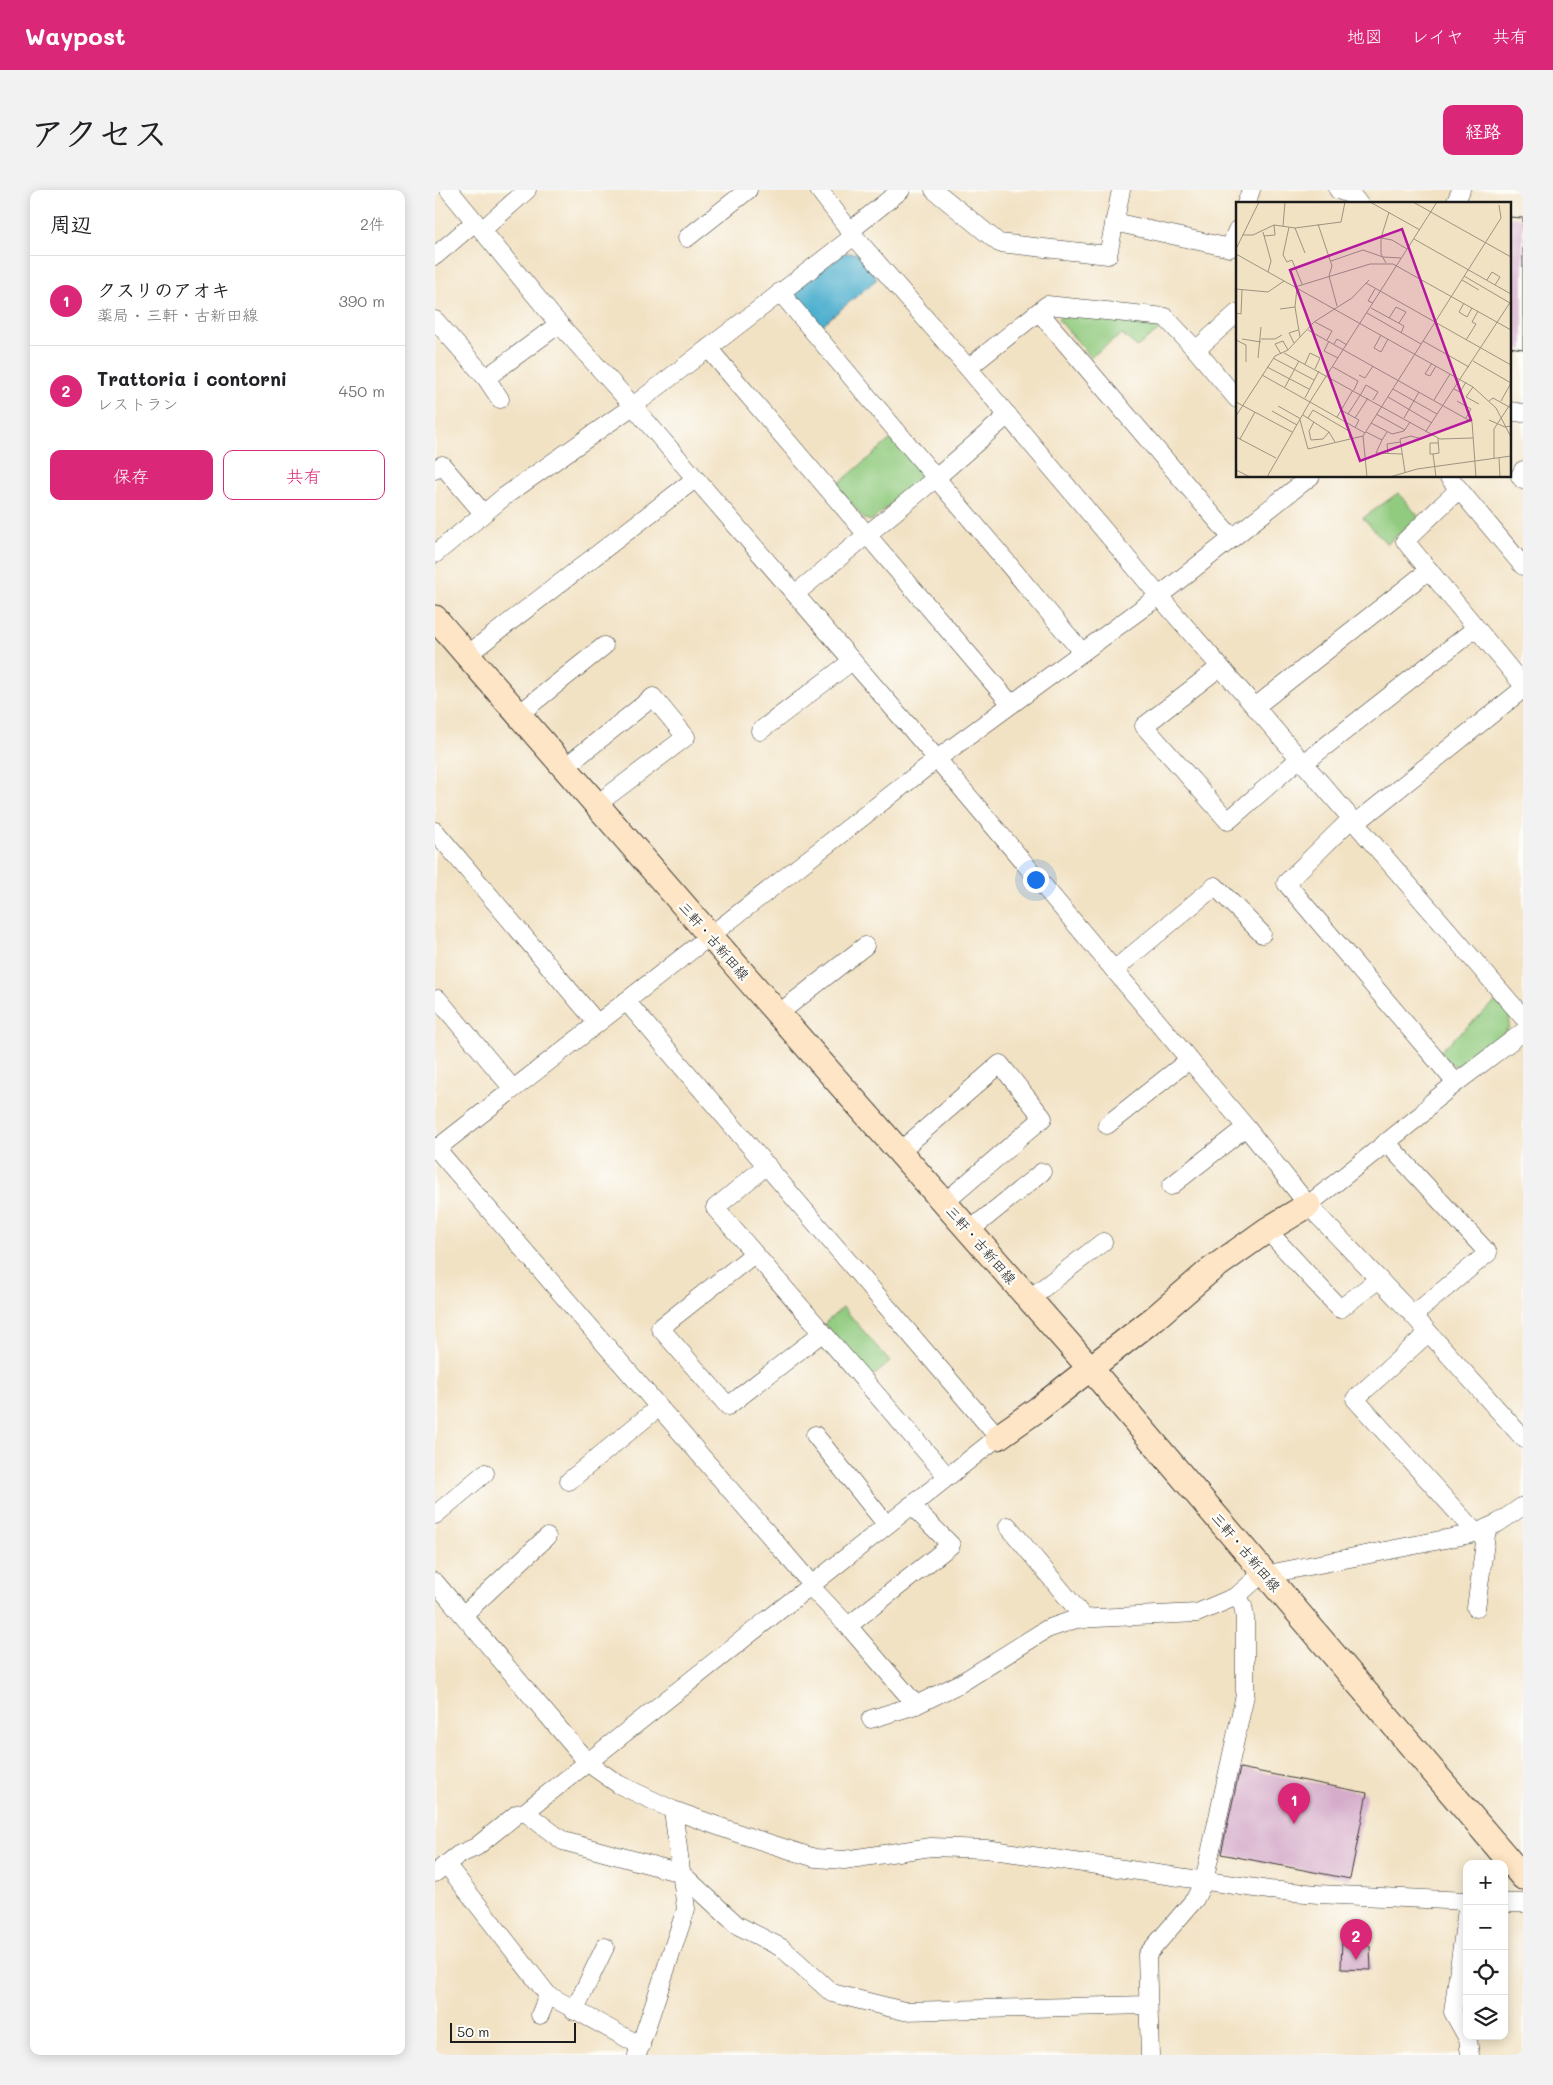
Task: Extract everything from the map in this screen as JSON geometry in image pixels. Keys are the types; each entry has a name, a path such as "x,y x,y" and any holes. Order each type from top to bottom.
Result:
{"street":[{"path":"449,190 559,324 633,406 937,759 1246,1127 1308,1205 1413,1315 1523,1438"},
{"path":"435,256 527,190"},
{"path":"687,238 748,190"},
{"path":"819,190 852,233 1008,415 1159,596 1523,1017"},
{"path":"435,554 483,513 633,406 780,292 901,190"},
{"path":"934,190 999,242 1108,255 1121,190"},
{"path":"1247,202 1251,190"},
{"path":"1338,190 1352,195 1357,202"},
{"path":"1456,202 1461,190"},
{"path":"1114,222 1230,248 1236,233"},
{"path":"780,292 1082,652"},
{"path":"968,368 1047,306 1165,317 1196,350 1236,398"},
{"path":"1039,312 1232,538"},
{"path":"1196,350 1236,314"},
{"path":"435,320 486,378 500,399"},
{"path":"486,378 559,324"},
{"path":"708,348 1011,704"},
{"path":"795,594 1008,415"},
{"path":"435,470 442,465 483,513"},
{"path":"1523,470 1520,476 1523,480"},
{"path":"916,1705 848,1626 811,1587 807,1579 659,1406 436,1149 937,759 1159,596 1306,478"},
{"path":"467,655 695,479"},
{"path":"1523,566 1453,483 1405,541 1523,685"},
{"path":"1255,707 1429,570"},
{"name":"三軒・古新田線","path":"435,618 565,767 596,806 1090,1368 1523,1877"},
{"path":"1220,667 1145,726 1228,821 1302,761 1477,628"},
{"path":"519,714 604,646"},
{"path":"760,731 852,661"},
{"path":"1456,1083 1286,883 1354,821 1523,689"},
{"path":"565,767 653,697 686,737 596,806"},
{"path":"435,831 597,1023"},
{"path":"1113,970 1215,886 1262,934"},
{"path":"778,1014 865,946"},
{"path":"438,998 513,1089"},
{"path":"626,1000 998,1437"},
{"path":"673,1810 686,1909 662,1974 639,2050 548,1995 440,1868 458,1855 475,1847 517,1814 525,1812 811,1587 947,1476 1156,1317 1208,1272 1267,1230 1308,1205 1422,1114 1432,1102 1523,1032"},
{"path":"1107,1125 1189,1060"},
{"path":"899,1152 1001,1064 1043,1118 944,1202"},
{"path":"1171,1186 1246,1127"},
{"path":"1386,1142 1489,1253 1413,1315"},
{"path":"767,1165 715,1208 947,1476"},
{"path":"969,1231 1043,1172"},
{"path":"1267,1230 1340,1308 1379,1279"},
{"path":"1029,1299 1103,1242"},
{"path":"754,1254 660,1328 728,1406 822,1333"},
{"path":"1428,1333 1355,1399 1481,1530 1476,1608"},
{"path":"569,1481 659,1406"},
{"path":"815,1435 886,1524"},
{"path":"435,1515 485,1473"},
{"path":"848,1626 951,1545 911,1505"},
{"path":"871,1719 916,1705 961,1683 1047,1629 1076,1619 1197,1613 1237,1596 1256,1579 1265,1575 1481,1530 1498,1523 1523,1506"},
{"path":"1008,1526 1085,1619"},
{"path":"463,1615 547,1537"},
{"path":"435,1582 588,1763 619,1784 673,1810 739,1834 815,1858 844,1860 931,1847 985,1849 1204,1881 1318,1894 1463,1901"},
{"path":"1151,2055 1147,1955 1195,1899 1204,1881 1245,1695 1245,1618 1243,1606 1237,1596"},
{"path":"525,1812 563,1841 681,1873 737,1925 782,1948 832,1993 904,2011 1148,2004"},
{"path":"1508,1903 1523,1903"},
{"path":"1463,1938 1453,2012 1468,2039 1470,2055"},
{"path":"574,2011 605,1947"},
{"path":"540,2015 548,1995"}],"green space":[{"path":"1062,312 1162,328 1137,347 1122,334 1091,357 1058,319"},
{"path":"892,438 920,471 921,478 871,521 864,519 837,485"},
{"path":"1398,493 1419,517 1387,544 1363,518"},
{"path":"1496,1001 1510,1016 1508,1029 1462,1067 1451,1064 1440,1051"},
{"path":"843,1307 890,1362 871,1378 824,1324"}],"water":[{"path":"844,253 857,253 877,279 821,326 796,297 797,290"}],"building":[{"path":"1511,217 1523,218 1523,349 1511,347"},
{"path":"1240,1768 1367,1793 1350,1879 1221,1854"},
{"path":"1342,1938 1357,1939 1357,1942 1364,1942 1364,1945 1370,1946 1371,1970 1341,1969"}],"place":[{"name":"クスリのアオキ","path":"1294,1824"},
{"name":"Trattoria i contorni","path":"1356,1960"}]}
